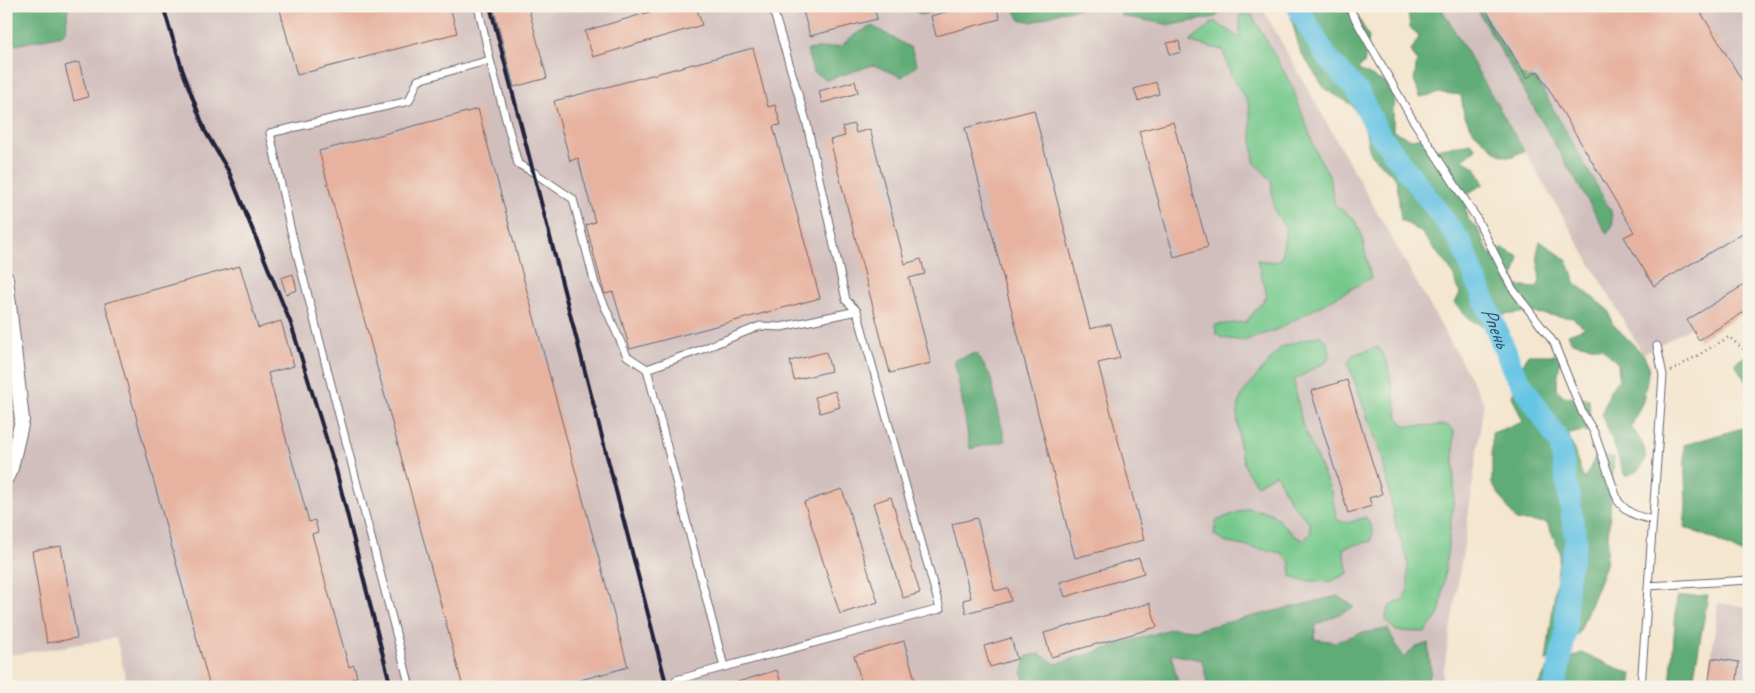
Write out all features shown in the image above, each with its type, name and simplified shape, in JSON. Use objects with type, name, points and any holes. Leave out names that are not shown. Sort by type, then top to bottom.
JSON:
[{"type":"street","points":[[6,278],[22,420],[11,468],[6,478]]},
{"type":"lane","points":[[478,6],[490,60],[518,164],[573,199],[595,284],[626,356],[647,369],[724,667]]},
{"type":"lane","points":[[678,687],[676,680],[940,609],[857,311],[846,300],[807,124],[772,6]]},
{"type":"lane","points":[[1348,6],[1411,116],[1476,217],[1512,288],[1554,343],[1582,412],[1594,432],[1618,501],[1632,515],[1653,520]]},
{"type":"lane","points":[[410,687],[290,227],[270,133],[409,101],[418,80],[490,60]]},
{"type":"lane","points":[[647,369],[760,326],[780,328],[857,311]]},
{"type":"lane","points":[[1641,687],[1663,376],[1657,346]]},
{"type":"lane","points":[[1648,586],[1749,580]]},
{"type":"path","points":[[1663,376],[1729,337],[1749,354]]},
{"type":"shaded area","points":[[6,6],[1261,6],[1484,402],[1466,533],[1441,687],[128,687],[116,638],[6,656]]},
{"type":"shaded area","points":[[1440,6],[1749,6],[1749,309],[1699,340],[1691,327],[1643,354]]},
{"type":"shaded area","points":[[1718,603],[1749,607],[1749,687],[1708,687]]},
{"type":"green space","points":[[9,6],[68,6],[66,31],[62,35],[16,45],[6,22]]},
{"type":"green space","points":[[910,6],[952,6],[920,15]]},
{"type":"green space","points":[[1013,6],[1092,6],[1060,12],[1033,22],[1019,19]]},
{"type":"green space","points":[[1123,6],[1223,6],[1216,17],[1171,25],[1121,16]]},
{"type":"green space","points":[[1288,6],[1354,6],[1355,12],[1369,37],[1364,64],[1357,69],[1394,87],[1393,131],[1411,139],[1427,136],[1435,149],[1471,143],[1476,149],[1462,160],[1475,167],[1484,184],[1470,192],[1466,200],[1466,211],[1467,218],[1478,229],[1490,255],[1496,249],[1504,249],[1519,257],[1514,277],[1517,286],[1536,288],[1540,282],[1537,254],[1540,241],[1567,260],[1576,284],[1608,310],[1612,323],[1643,354],[1649,366],[1647,380],[1643,401],[1631,427],[1641,442],[1645,454],[1643,465],[1637,471],[1626,476],[1624,474],[1602,413],[1611,389],[1619,379],[1618,364],[1602,348],[1571,342],[1568,334],[1585,328],[1573,318],[1527,312],[1504,315],[1485,326],[1476,323],[1464,314],[1455,303],[1460,293],[1452,272],[1421,232],[1401,220],[1396,178],[1370,154],[1364,123],[1351,104],[1325,89],[1300,51]]},
{"type":"green space","points":[[1407,6],[1440,6],[1524,151],[1510,157],[1499,154],[1474,132],[1464,115],[1461,95],[1441,93],[1420,97],[1414,80],[1417,61],[1411,51],[1419,37],[1410,27]]},
{"type":"green space","points":[[1479,7],[1521,75],[1537,80],[1611,211],[1613,225],[1607,234],[1479,13]]},
{"type":"green space","points":[[1240,14],[1252,15],[1292,86],[1317,154],[1329,175],[1335,205],[1354,219],[1361,233],[1371,278],[1278,329],[1244,341],[1222,338],[1216,334],[1215,325],[1246,322],[1267,296],[1257,260],[1276,262],[1282,258],[1286,228],[1274,210],[1271,180],[1254,162],[1249,104],[1231,76],[1223,50],[1190,42],[1214,21],[1240,38]]},
{"type":"green space","points":[[872,26],[911,48],[917,65],[902,77],[873,65],[827,80],[813,72],[807,50],[841,46],[854,35]]},
{"type":"green space","points":[[1320,335],[1328,343],[1330,355],[1325,363],[1294,380],[1302,424],[1331,492],[1337,520],[1348,523],[1366,517],[1373,531],[1371,541],[1343,548],[1348,573],[1330,582],[1299,580],[1291,576],[1290,563],[1282,553],[1228,543],[1214,535],[1216,521],[1248,508],[1271,513],[1296,537],[1304,540],[1311,532],[1309,522],[1291,503],[1276,474],[1257,485],[1246,470],[1239,445],[1237,412],[1242,394],[1281,347]]},
{"type":"green space","points":[[1378,347],[1387,361],[1398,417],[1405,426],[1447,425],[1454,430],[1454,496],[1441,605],[1438,616],[1425,632],[1396,631],[1385,619],[1390,606],[1403,600],[1408,589],[1408,561],[1396,527],[1382,456],[1348,364],[1352,355]]},
{"type":"green space","points":[[976,353],[990,375],[1005,441],[970,449],[954,360]]},
{"type":"green space","points":[[1749,353],[1749,388],[1735,363]]},
{"type":"green space","points":[[1527,355],[1561,355],[1556,389],[1564,396],[1589,399],[1590,431],[1568,433],[1584,480],[1597,454],[1614,457],[1606,565],[1579,633],[1546,662],[1560,552],[1547,523],[1516,520],[1492,484],[1492,433],[1523,422],[1512,396]]},
{"type":"green space","points":[[1749,426],[1749,557],[1718,541],[1684,527],[1686,506],[1684,445]]},
{"type":"green space","points":[[1708,595],[1692,687],[1670,687],[1677,597]]},
{"type":"green space","points":[[1338,596],[1354,607],[1316,625],[1314,639],[1335,642],[1361,633],[1388,629],[1403,658],[1414,648],[1428,643],[1431,672],[1424,687],[1208,687],[1202,660],[1171,654],[1179,687],[1155,687],[1152,680],[1141,687],[1026,687],[1022,673],[1027,656],[1040,654],[1056,664],[1173,628],[1195,630]]},
{"type":"green space","points":[[1581,653],[1632,674],[1630,687],[1537,687],[1547,669]]},
{"type":"building","points":[[279,6],[450,6],[457,33],[297,75]]},
{"type":"building","points":[[493,6],[528,6],[547,78],[514,87]]},
{"type":"building","points":[[670,6],[696,6],[702,25],[593,57],[585,31]]},
{"type":"building","points":[[822,6],[874,6],[877,19],[810,36],[803,11]]},
{"type":"building","points":[[967,6],[996,6],[1000,19],[936,36],[931,16]]},
{"type":"building","points":[[1484,6],[1697,6],[1749,92],[1749,229],[1654,286],[1624,237],[1634,232],[1538,71],[1527,78]]},
{"type":"building","points":[[1179,41],[1181,52],[1170,55],[1167,43]]},
{"type":"building","points":[[753,48],[768,107],[775,105],[781,125],[773,126],[820,298],[630,349],[613,292],[605,294],[603,289],[586,225],[595,222],[578,158],[570,161],[554,101]]},
{"type":"building","points":[[79,62],[88,97],[74,101],[65,66]]},
{"type":"building","points":[[855,81],[858,93],[822,103],[819,91]]},
{"type":"building","points":[[1156,82],[1159,94],[1138,101],[1134,89]]},
{"type":"building","points":[[478,109],[628,667],[555,687],[463,687],[319,151]]},
{"type":"building","points":[[1034,110],[1090,329],[1111,324],[1120,358],[1098,363],[1144,540],[1075,558],[965,128]]},
{"type":"building","points":[[1173,122],[1208,247],[1174,257],[1139,131]]},
{"type":"building","points":[[854,124],[856,133],[870,129],[905,264],[921,259],[925,274],[909,278],[931,363],[890,373],[830,140],[845,136],[842,127]]},
{"type":"building","points":[[240,266],[258,328],[281,321],[294,366],[268,373],[309,522],[315,520],[318,532],[312,534],[349,667],[354,665],[357,677],[352,678],[354,687],[210,687],[105,303]]},
{"type":"building","points":[[293,274],[297,290],[286,294],[281,278]]},
{"type":"building","points":[[1749,282],[1749,309],[1699,340],[1687,320]]},
{"type":"building","points":[[826,352],[831,371],[794,380],[790,361]]},
{"type":"building","points":[[1347,380],[1382,494],[1369,498],[1372,506],[1348,513],[1311,391]]},
{"type":"building","points":[[835,391],[840,407],[820,413],[815,397]]},
{"type":"building","points":[[842,489],[878,602],[840,614],[804,502]]},
{"type":"building","points":[[891,497],[920,593],[903,598],[873,503]]},
{"type":"building","points":[[977,518],[995,591],[1008,588],[1011,601],[966,613],[963,600],[971,598],[952,524]]},
{"type":"building","points":[[61,546],[77,638],[47,643],[32,551]]},
{"type":"building","points":[[1139,558],[1144,573],[1065,597],[1060,582]]},
{"type":"building","points":[[1150,603],[1157,627],[1051,657],[1044,633]]},
{"type":"building","points":[[1011,638],[1017,659],[990,667],[984,646]]},
{"type":"building","points":[[904,641],[917,687],[863,687],[854,656]]},
{"type":"building","points":[[1712,658],[1739,662],[1736,687],[1708,687]]},
{"type":"building","points":[[777,670],[782,687],[731,687],[731,684]]},
{"type":"waterway","name":"Рпень","points":[[1297,6],[1325,55],[1359,93],[1378,132],[1460,241],[1514,372],[1560,443],[1576,540],[1567,579],[1566,631],[1555,687]]},
{"type":"railway","points":[[163,6],[182,69],[205,131],[229,172],[291,324],[336,470],[391,687]]},
{"type":"railway","points":[[490,6],[667,687]]}]
